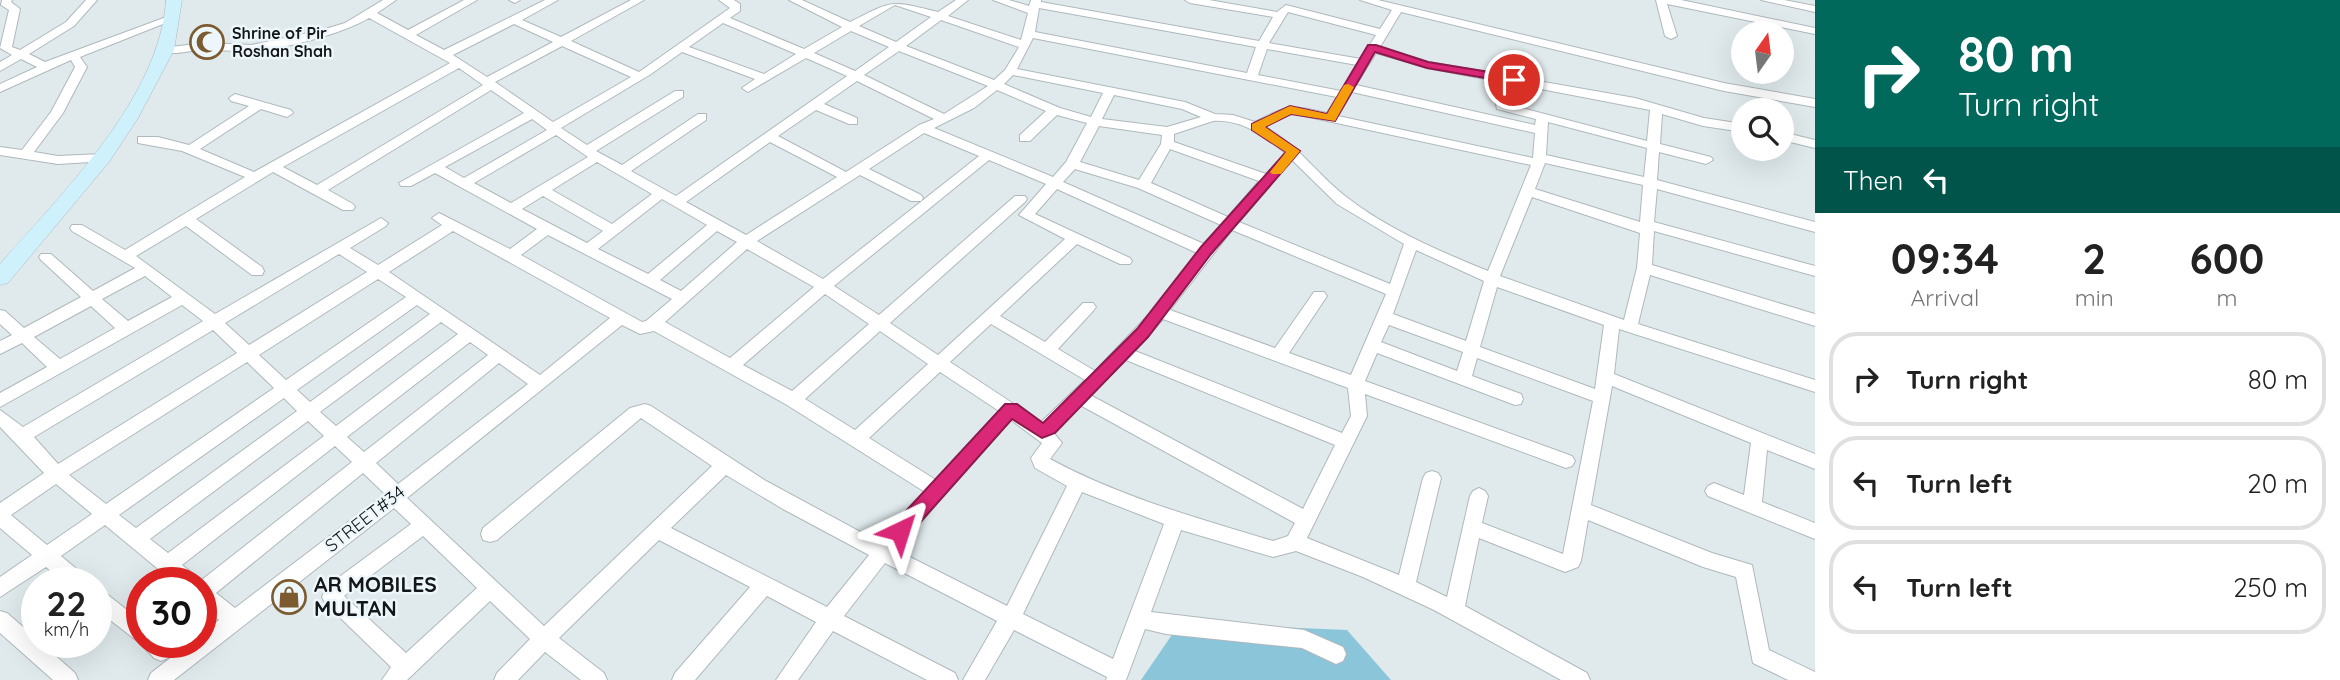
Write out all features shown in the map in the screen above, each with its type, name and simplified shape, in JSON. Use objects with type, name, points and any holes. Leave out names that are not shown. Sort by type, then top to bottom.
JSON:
[{"type":"main road","points":[[0,278],[102,158],[150,83],[166,50],[173,9]]},
{"type":"street","points":[[7,0],[5,3],[15,9],[5,29],[6,48],[48,66]]},
{"type":"street","points":[[0,67],[70,24],[92,0]]},
{"type":"street","points":[[166,50],[204,46],[252,48],[340,30],[391,0]]},
{"type":"street","points":[[407,35],[472,0]]},
{"type":"street","points":[[444,55],[552,0]]},
{"type":"street","points":[[463,184],[639,76],[723,19],[737,6],[724,0]]},
{"type":"street","points":[[793,0],[847,27],[997,86],[1053,112],[1168,137],[1269,180]]},
{"type":"street","points":[[811,9],[824,0]]},
{"type":"street","points":[[748,88],[895,0],[941,17],[1027,40],[1543,124],[1654,146],[1706,160]]},
{"type":"street","points":[[677,202],[963,0]]},
{"type":"street","points":[[998,0],[1263,43],[1363,63]]},
{"type":"street","points":[[1190,0],[1286,8],[1381,33]]},
{"type":"street","points":[[1365,0],[1398,9],[1413,6],[1724,88],[1815,103]]},
{"type":"street","points":[[1671,36],[1663,0],[1815,31]]},
{"type":"street","points":[[1727,0],[1730,13]]},
{"type":"street","points":[[1766,0],[1815,9]]},
{"type":"street","points":[[317,191],[489,83],[633,1]]},
{"type":"street","points":[[60,567],[0,515],[56,474],[376,274],[446,222],[511,255],[640,328],[654,324],[747,241],[923,128],[944,119],[997,86],[1012,71],[1027,40],[1034,5]]},
{"type":"street","points":[[1251,77],[1263,43],[1286,8]]},
{"type":"street","points":[[0,88],[74,57],[173,9]]},
{"type":"street","points":[[1330,118],[1398,9]]},
{"type":"street","points":[[370,14],[459,63],[622,172],[824,286],[1011,409],[1053,443],[1040,458],[1041,463],[1078,482],[1175,520],[1273,549],[1283,548],[1295,541],[1359,416],[1356,382],[1395,292],[1412,242]]},
{"type":"street","points":[[723,19],[857,76],[944,119]]},
{"type":"street","points":[[514,20],[639,76]]},
{"type":"street","points":[[681,48],[765,78]]},
{"type":"street","points":[[1372,48],[1427,65],[1554,86],[1656,108],[1703,122],[1731,126]]},
{"type":"street","points":[[24,156],[65,98],[81,65],[74,57]]},
{"type":"street","points":[[126,256],[255,177],[459,63]]},
{"type":"street","points":[[1012,71],[1185,106],[1210,116],[1245,122],[1293,151],[1342,201],[1412,242],[1492,279],[1630,327],[1815,386]]},
{"type":"street","points":[[1497,78],[1501,106],[1543,124]]},
{"type":"street","points":[[1111,90],[1072,164],[1057,184],[1026,215],[1125,261]]},
{"type":"street","points":[[512,209],[679,94]]},
{"type":"street","points":[[234,98],[287,113]]},
{"type":"street","points":[[816,104],[852,121]]},
{"type":"street","points":[[190,150],[259,105]]},
{"type":"street","points":[[1630,327],[1644,268],[1656,108]]},
{"type":"street","points":[[1256,127],[1290,110],[1651,183],[1815,227]]},
{"type":"street","points":[[1025,138],[1053,112]]},
{"type":"street","points":[[406,183],[532,114]]},
{"type":"street","points":[[1143,185],[1168,137],[1210,116]]},
{"type":"street","points":[[622,172],[702,117]]},
{"type":"street","points":[[1463,379],[1492,279],[1539,160],[1543,124]]},
{"type":"street","points":[[923,128],[1206,251]]},
{"type":"street","points":[[770,137],[846,177]]},
{"type":"street","points":[[1794,139],[1815,144]]},
{"type":"street","points":[[143,140],[164,142],[190,150],[255,177]]},
{"type":"street","points":[[1042,432],[1124,353],[1160,312],[1206,251],[1293,151]]},
{"type":"street","points":[[0,152],[58,160],[102,158]]},
{"type":"street","points":[[732,365],[824,286],[988,155]]},
{"type":"street","points":[[1072,164],[1143,185],[1325,265],[1395,292]]},
{"type":"street","points":[[273,167],[348,207]]},
{"type":"street","points":[[435,167],[547,229],[684,299]]},
{"type":"street","points":[[859,169],[916,198]]},
{"type":"street","points":[[542,190],[613,231]]},
{"type":"street","points":[[1529,191],[1646,227],[1815,271]]},
{"type":"street","points":[[588,250],[662,193]]},
{"type":"street","points":[[793,400],[1020,199]]},
{"type":"street","points":[[186,219],[257,271]]},
{"type":"street","points":[[22,436],[380,223]]},
{"type":"street","points":[[649,282],[718,225]]},
{"type":"street","points":[[77,228],[146,269],[214,322],[309,410],[424,525],[544,639],[597,680]]},
{"type":"street","points":[[511,255],[547,229]]},
{"type":"street","points":[[857,439],[1074,239]]},
{"type":"street","points":[[340,248],[540,384]]},
{"type":"street","points":[[46,257],[126,329]]},
{"type":"street","points":[[1644,268],[1815,320]]},
{"type":"street","points":[[0,348],[146,269]]},
{"type":"street","points":[[1279,355],[1319,296]]},
{"type":"street","points":[[0,401],[183,297]]},
{"type":"street","points":[[0,587],[417,298]]},
{"type":"street","points":[[1046,350],[1088,307]]},
{"type":"street","points":[[1160,312],[1566,461]]},
{"type":"street","points":[[135,539],[440,314]]},
{"type":"street","points":[[0,315],[59,368]]},
{"type":"street","points":[[989,316],[1098,380]]},
{"type":"street","points":[[1384,317],[1602,398]]},
{"type":"street","name":"STREET#34","points":[[158,680],[540,384],[620,318]]},
{"type":"street","points":[[1472,527],[1569,564],[1606,377],[1612,321]]},
{"type":"street","points":[[654,324],[793,400],[936,489]]},
{"type":"street","points":[[167,564],[468,335]]},
{"type":"street","points":[[1372,345],[1515,399]]},
{"type":"street","points":[[1124,353],[1345,442]]},
{"type":"street","points":[[217,579],[362,461],[499,355]]},
{"type":"street","points":[[1606,377],[1815,462]]},
{"type":"street","points":[[1079,397],[1305,519]]},
{"type":"street","points":[[786,680],[828,620],[882,552],[936,489],[1011,409]]},
{"type":"street","points":[[490,534],[640,411],[645,411],[723,466],[817,521],[1011,617],[1118,677],[1137,618],[1175,520]]},
{"type":"street","points":[[0,417],[22,436],[56,474],[171,567]]},
{"type":"street","points":[[1752,506],[1760,438]]},
{"type":"street","points":[[504,680],[723,466]]},
{"type":"street","points":[[1406,585],[1433,478]]},
{"type":"street","points":[[973,680],[1011,617],[1078,482]]},
{"type":"street","points":[[1714,491],[1815,531]]},
{"type":"street","points":[[1454,609],[1479,496]]},
{"type":"street","points":[[1580,509],[1710,561],[1745,571],[1760,656],[1810,680]]},
{"type":"street","points":[[424,525],[334,592],[332,597],[399,673],[490,588]]},
{"type":"street","points":[[658,530],[947,680]]},
{"type":"street","points":[[1295,541],[1406,585],[1501,633],[1580,680]]},
{"type":"street","points":[[682,680],[764,585]]},
{"type":"street","points":[[217,606],[235,621]]},
{"type":"street","points":[[112,610],[126,622]]},
{"type":"street","points":[[1137,618],[1166,625],[1304,639],[1336,654]]},
{"type":"street","points":[[0,620],[68,680]]},
{"type":"shaded area","points":[[1180,623],[1347,630],[1391,680],[1141,680]]},
{"type":"slow traffic","points":[[1276,172],[1293,151],[1256,127],[1290,110],[1330,118],[1348,87]]},
{"type":"place","name":"Shrine of Pir Roshan Shah","points":[[207,42]]},
{"type":"place","name":"AR MOBILES MULTAN","points":[[289,597]]},
{"type":"route","points":[[900,531],[1011,409],[1042,432],[1049,428],[1142,333],[1206,251],[1293,151],[1256,127],[1290,110],[1330,118],[1372,48],[1427,65],[1514,80]]}]
